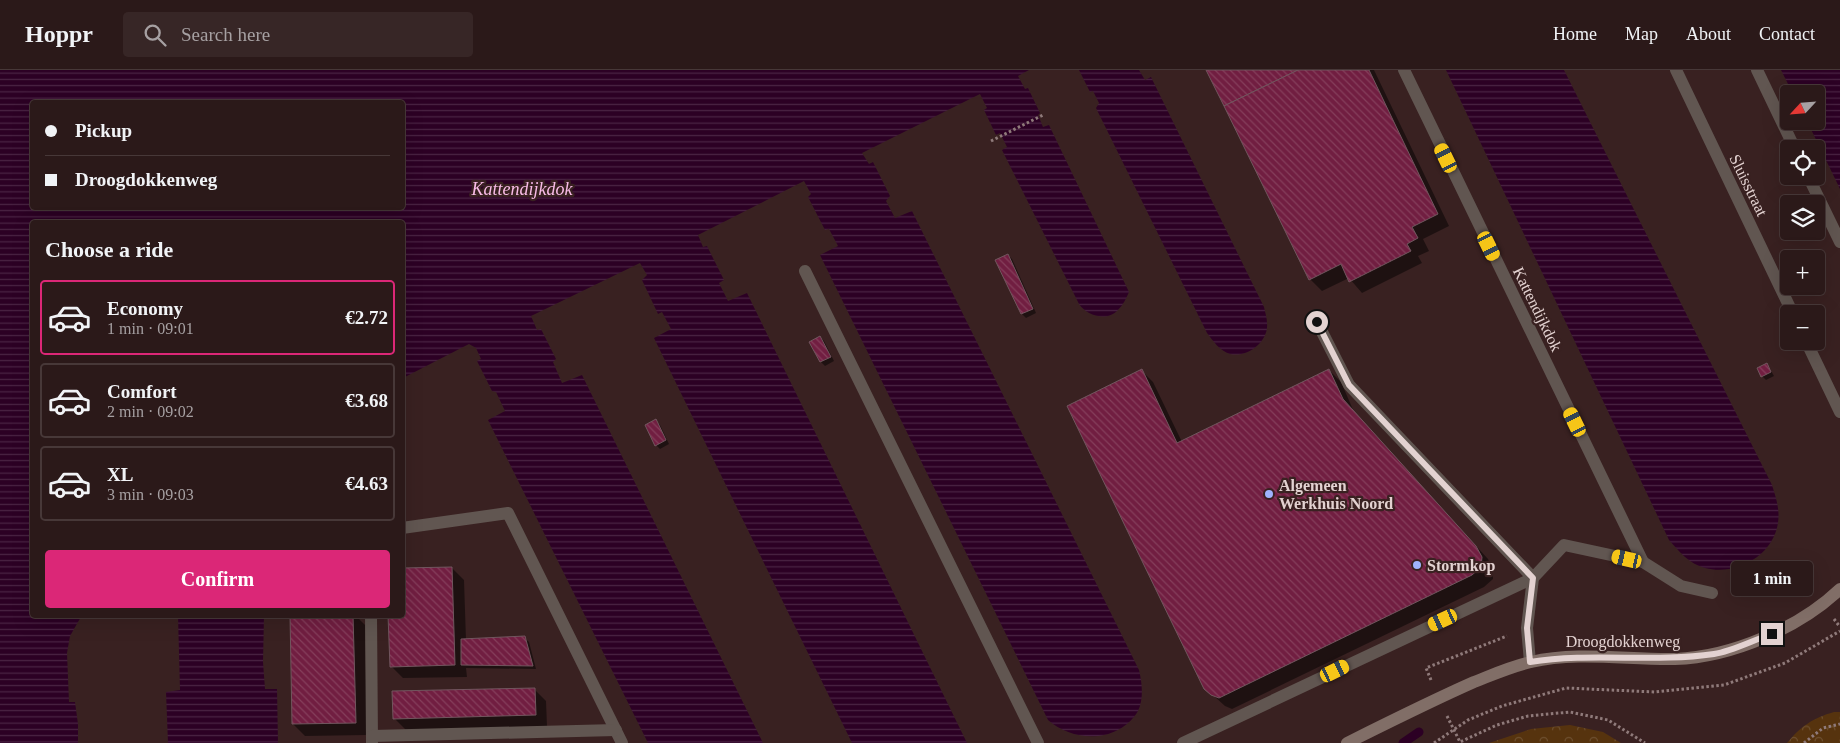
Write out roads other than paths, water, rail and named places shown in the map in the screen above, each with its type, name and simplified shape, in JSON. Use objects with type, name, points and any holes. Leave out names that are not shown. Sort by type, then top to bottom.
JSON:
[{"type":"street","name":"Droogdokkenweg","points":[[1347,743],[1439,697],[1491,675],[1530,662],[1559,657],[1676,659],[1717,654],[1772,634],[1798,621],[1823,605],[1840,589]]},
{"type":"lane","name":"Kattendijkdok","points":[[1404,70],[1643,562]]},
{"type":"lane","name":"Sluisstraat","points":[[1676,70],[1789,305]]},
{"type":"lane","points":[[1757,70],[1791,140]]},
{"type":"lane","points":[[1812,185],[1840,242]]},
{"type":"lane","points":[[805,271],[1038,743]]},
{"type":"lane","points":[[1317,322],[1349,385],[1533,578]]},
{"type":"lane","points":[[1810,350],[1840,412]]},
{"type":"lane","points":[[405,528],[508,513],[622,743]]},
{"type":"lane","points":[[1183,743],[1533,578],[1564,545],[1643,562],[1681,586],[1712,593]]},
{"type":"lane","points":[[1530,662],[1527,628],[1533,578]]},
{"type":"lane","points":[[371,618],[372,740],[616,730]]},
{"type":"water","points":[[0,70],[1029,70],[1018,76],[1025,89],[1028,88],[1040,113],[1038,115],[1043,127],[1049,125],[1129,292],[1121,306],[1113,314],[1103,317],[1097,316],[1087,312],[1079,304],[1002,150],[1007,147],[1000,133],[996,135],[984,110],[987,108],[980,94],[862,153],[869,164],[873,162],[890,196],[886,201],[895,218],[912,211],[1139,670],[1142,690],[1141,701],[1138,711],[1130,722],[1108,734],[1083,736],[1059,728],[1048,720],[820,255],[838,246],[829,229],[825,230],[808,197],[811,194],[804,181],[698,235],[703,247],[707,246],[724,280],[719,283],[728,301],[747,293],[967,743],[852,743],[654,338],[671,329],[662,312],[658,314],[642,280],[647,275],[640,263],[531,316],[537,330],[541,329],[556,359],[553,362],[562,383],[582,375],[763,743],[648,743],[488,420],[505,411],[496,392],[492,391],[477,361],[481,359],[476,348],[469,344],[405,377],[405,220],[30,220],[30,618],[80,618],[70,636],[67,653],[69,702],[75,702],[78,743],[0,743]]},
{"type":"water","points":[[1079,70],[1139,70],[1145,80],[1151,77],[1264,307],[1267,330],[1261,342],[1250,351],[1237,355],[1226,353],[1207,333],[1096,108],[1099,103],[1093,91],[1090,92]]},
{"type":"water","points":[[1446,70],[1564,70],[1772,485],[1778,508],[1778,523],[1775,535],[1761,554],[1751,561],[1729,569],[1705,568],[1689,560],[1669,540]]},
{"type":"water","points":[[1781,70],[1840,70],[1840,189],[1825,158],[1825,140],[1816,140],[1811,130],[1825,130],[1825,85],[1788,85]]},
{"type":"water","points":[[178,618],[264,618],[263,662],[265,689],[277,689],[278,743],[168,743],[166,692],[180,690]]},
{"type":"waterway","points":[[1403,743],[1419,732]]},
{"type":"place","name":"Algemeen Werkhuis Noord","points":[[1269,494]]},
{"type":"place","name":"Stormkop","points":[[1417,565]]}]
